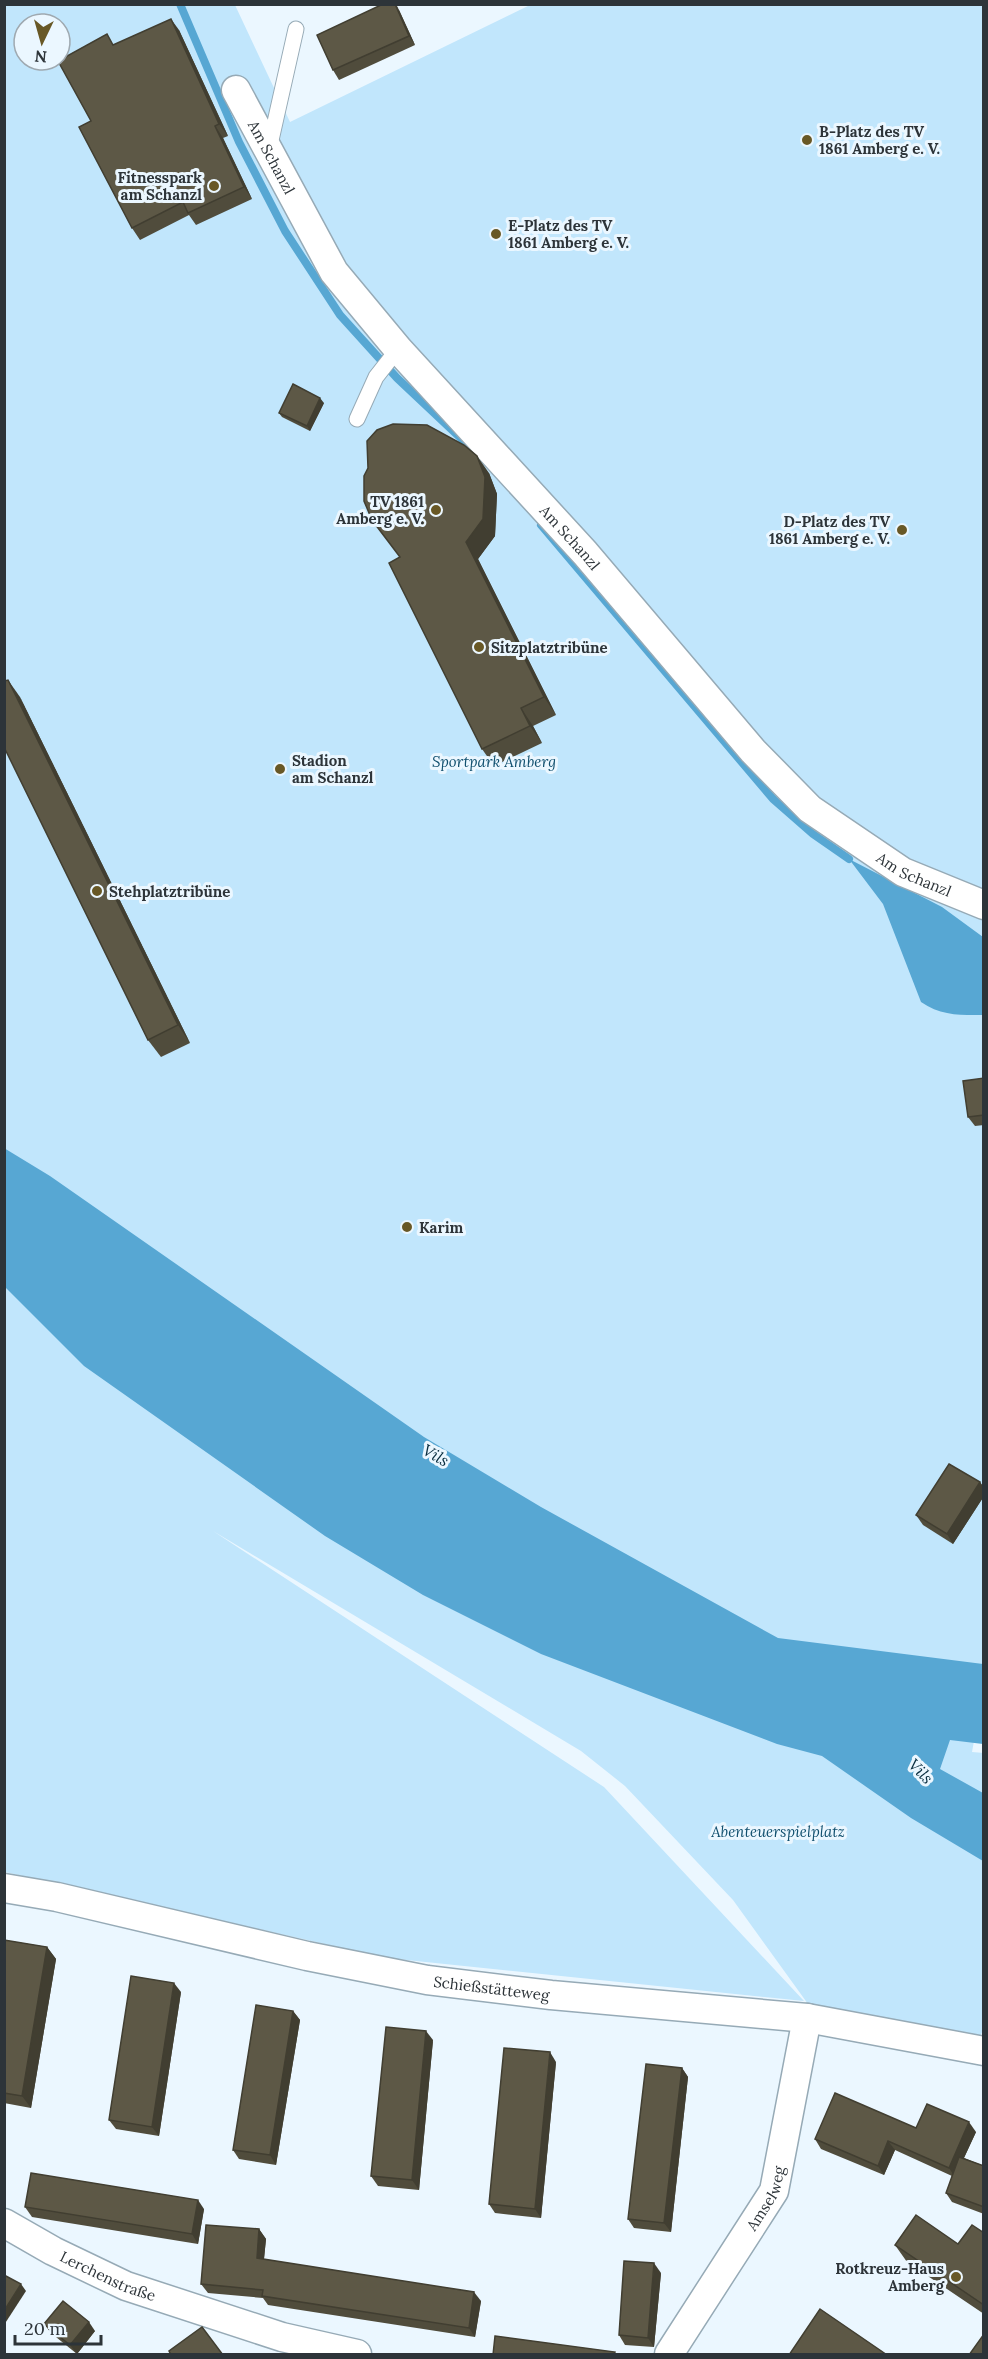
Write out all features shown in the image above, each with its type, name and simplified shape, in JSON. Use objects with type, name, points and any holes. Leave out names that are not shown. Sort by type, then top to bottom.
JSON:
[{"type":"street","name":"Am Schanzl","points":[[236,90],[334,272],[398,350],[585,554],[753,751],[810,809],[903,872],[984,905]]},
{"type":"street","name":"Schießstätteweg","points":[[4,1888],[67,1900],[307,1956],[427,1980],[550,1995],[807,2018],[984,2051]]},
{"type":"street","name":"Amselweg","points":[[669,2355],[774,2191],[807,2018]]},
{"type":"street","name":"Lerchenstraße","points":[[4,2223],[53,2251],[126,2286],[323,2351],[357,2355]]},
{"type":"lane","points":[[268,153],[296,29]]},
{"type":"lane","points":[[357,419],[376,377],[398,350]]},
{"type":"green space","name":"Sportpark Amberg","points":[[4,5],[235,5],[290,122],[530,5],[983,5],[984,1686],[972,1752],[984,1753],[984,2029],[977,2041],[808,2004],[733,1900],[625,1786],[581,1751],[213,1531],[604,1787],[804,2001],[387,1958],[5,1872]]},
{"type":"water","points":[[849,859],[942,907],[983,937],[983,1015],[943,1012],[921,1002],[883,904]]},
{"type":"water","name":"Vils","points":[[4,1148],[50,1176],[424,1437],[541,1507],[778,1638],[983,1664],[983,1744],[950,1740],[940,1769],[983,1793],[983,1861],[911,1818],[822,1756],[777,1744],[541,1654],[423,1595],[325,1536],[84,1366],[5,1287]]},
{"type":"building","points":[[383,4],[395,4],[409,36],[333,70],[317,35]]},
{"type":"building","points":[[171,19],[219,124],[215,126],[244,187],[188,213],[183,202],[132,228],[79,127],[91,121],[64,72],[72,72],[72,53],[107,34],[113,45]]},
{"type":"building","points":[[293,384],[320,398],[307,426],[279,413]]},
{"type":"building","points":[[393,424],[427,425],[464,445],[477,456],[485,477],[483,519],[466,542],[544,697],[521,708],[530,726],[482,749],[389,563],[400,557],[372,520],[364,501],[364,476],[368,468],[367,441],[377,430]]},
{"type":"building","name":"Stehplatztribüne","points":[[8,680],[178,1025],[148,1040],[4,747],[4,681]]},
{"type":"building","points":[[984,1078],[984,1115],[968,1117],[963,1081]]},
{"type":"building","points":[[949,1464],[980,1482],[947,1534],[916,1515]]},
{"type":"building","points":[[4,1940],[47,1947],[22,2096],[4,2093]]},
{"type":"building","points":[[131,1976],[174,1983],[152,2127],[109,2120]]},
{"type":"building","points":[[256,2005],[293,2011],[270,2155],[233,2150]]},
{"type":"building","points":[[386,2027],[426,2031],[412,2180],[371,2176]]},
{"type":"building","points":[[504,2048],[550,2052],[535,2209],[489,2204]]},
{"type":"building","points":[[646,2064],[682,2068],[664,2223],[628,2219]]},
{"type":"building","points":[[835,2093],[916,2128],[927,2104],[969,2122],[949,2168],[888,2141],[878,2166],[815,2139]]},
{"type":"building","points":[[959,2157],[984,2166],[984,2207],[946,2193]]},
{"type":"building","points":[[31,2173],[198,2200],[192,2234],[25,2207]]},
{"type":"building","points":[[916,2215],[958,2244],[972,2225],[984,2233],[984,2305],[895,2245]]},
{"type":"building","points":[[206,2225],[259,2229],[257,2258],[474,2292],[469,2328],[262,2296],[263,2290],[201,2284]]},
{"type":"building","points":[[624,2261],[654,2263],[648,2338],[619,2335]]},
{"type":"building","points":[[4,2275],[21,2284],[4,2311]]},
{"type":"building","points":[[63,2301],[89,2322],[70,2345],[44,2324]]},
{"type":"building","points":[[820,2309],[887,2355],[789,2355]]},
{"type":"building","points":[[202,2327],[223,2355],[171,2355],[169,2351]]},
{"type":"building","points":[[984,2334],[984,2355],[969,2355]]},
{"type":"building","points":[[495,2336],[615,2352],[614,2355],[493,2355]]},
{"type":"waterway","points":[[180,4],[239,142],[285,231],[340,315],[397,378],[466,443]]},
{"type":"waterway","points":[[541,525],[773,799],[813,834],[849,859]]},
{"type":"place","name":"B-Platz des TV 1861 Amberg e. V.","points":[[807,140]]},
{"type":"place","name":"Fitnesspark am Schanzl","points":[[214,186]]},
{"type":"place","name":"E-Platz des TV 1861 Amberg e. V.","points":[[496,234]]},
{"type":"place","name":"TV 1861 Amberg e. V.","points":[[436,510]]},
{"type":"place","name":"D-Platz des TV 1861 Amberg e. V.","points":[[902,530]]},
{"type":"place","name":"Sitzplatztribüne","points":[[479,647]]},
{"type":"place","name":"Stadion am Schanzl","points":[[280,769]]},
{"type":"place","name":"Stehplatztribüne","points":[[97,891]]},
{"type":"place","name":"Karim","points":[[407,1227]]},
{"type":"place","name":"Rotkreuz-Haus Amberg","points":[[956,2277]]},
{"type":"park label","name":"Abenteuerspielplatz","points":[[778,1831]]}]
